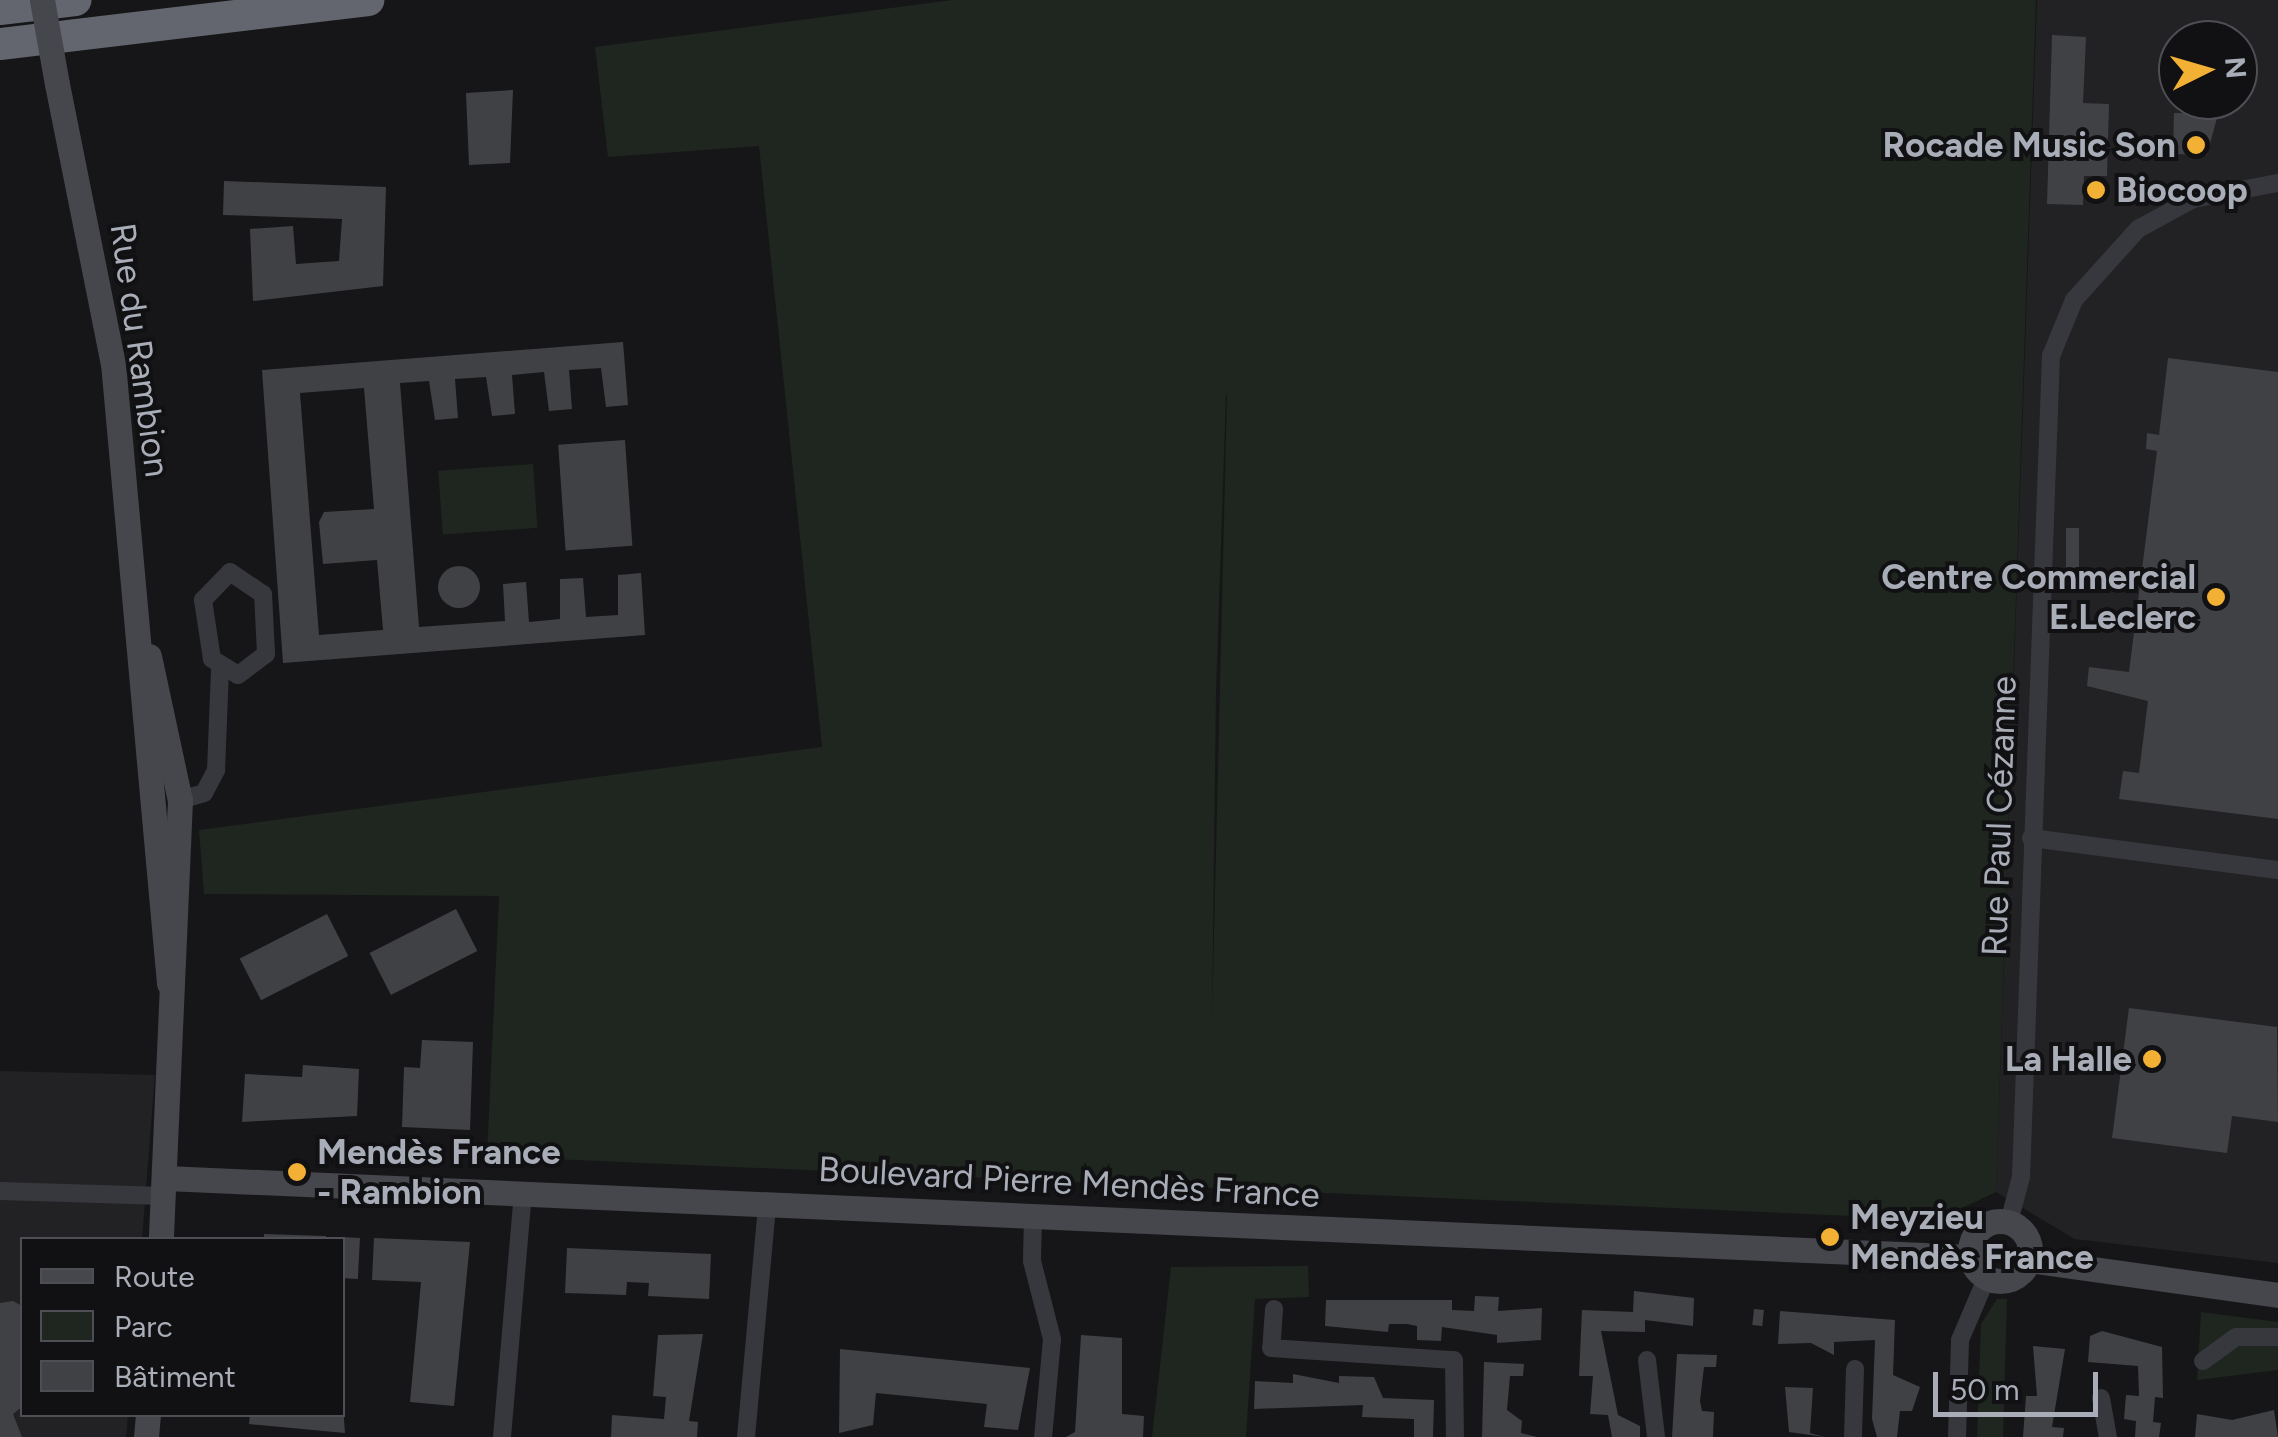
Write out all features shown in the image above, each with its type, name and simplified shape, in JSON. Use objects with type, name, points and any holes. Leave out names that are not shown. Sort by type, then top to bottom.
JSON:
[{"type":"highway","points":[[0,9],[75,0]]},
{"type":"highway","points":[[0,44],[368,0]]},
{"type":"street","name":"Rue du Rambion","points":[[42,0],[113,363],[141,628],[169,982]]},
{"type":"street","name":"Rue Paul Cézanne","points":[[2009,1222],[2021,1177],[2051,356],[2074,300],[2138,229],[2193,199],[2278,182]]},
{"type":"street","points":[[180,800],[204,792],[216,770],[220,669],[208,650],[204,594],[218,576],[244,573],[263,594],[266,654],[250,672],[220,669]]},
{"type":"street","name":"Rue du Rambion","points":[[141,628],[169,715],[180,800],[169,982],[161,1237]]},
{"type":"street","points":[[2031,838],[2278,870]]},
{"type":"street","points":[[0,1192],[165,1187]]},
{"type":"street","name":"Boulevard Pierre Mendès France","points":[[165,1187],[523,1194],[1970,1257]]},
{"type":"street","points":[[502,1437],[523,1194]]},
{"type":"street","points":[[746,1437],[767,1204]]},
{"type":"street","points":[[1033,1216],[1032,1260],[1052,1338],[1044,1437]]},
{"type":"street","points":[[2009,1222],[2028,1242],[2029,1260],[2006,1281],[1986,1279],[1970,1257],[1979,1228],[2009,1222]]},
{"type":"street","points":[[2029,1260],[2278,1295]]},
{"type":"street","points":[[1957,1437],[1960,1340],[1986,1279]]},
{"type":"street","points":[[1274,1308],[1271,1348],[1454,1360],[1455,1437]]},
{"type":"street","points":[[2203,1361],[2236,1337],[2278,1337]]},
{"type":"street","points":[[1648,1360],[1656,1437]]},
{"type":"street","points":[[1853,1437],[1855,1369]]},
{"type":"street","points":[[2101,1398],[2108,1437]]},
{"type":"shaded area","points":[[2037,0],[2278,0],[2278,1263],[2075,1239],[1996,1192]]},
{"type":"shaded area","points":[[0,1071],[155,1075],[142,1237],[20,1237],[20,1417],[128,1417],[126,1437],[0,1437]]},
{"type":"green space","points":[[952,0],[2036,0],[1996,1192],[1945,1216],[1898,1218],[487,1156],[499,896],[204,894],[199,830],[822,747],[759,146],[608,157],[595,47]],"holes":[[[1227,395],[1212,1018],[1216,693]]]},
{"type":"green space","points":[[533,464],[537,528],[443,534],[438,471]]},
{"type":"green space","points":[[1308,1266],[1309,1297],[1255,1299],[1246,1437],[1152,1437],[1171,1267]]},
{"type":"green space","points":[[1997,1299],[2007,1299],[2003,1437],[1977,1437],[1981,1324]]},
{"type":"green space","points":[[2201,1312],[2278,1322],[2278,1370],[2197,1380]]},
{"type":"building","points":[[2052,35],[2086,37],[2083,103],[2109,104],[2107,176],[2084,176],[2083,205],[2047,204]]},
{"type":"building","points":[[513,90],[510,163],[469,165],[466,93]]},
{"type":"building","points":[[2174,120],[2216,120],[2207,155],[2173,154]]},
{"type":"building","points":[[224,181],[386,187],[383,286],[253,301],[250,229],[293,226],[296,264],[339,261],[342,219],[223,215]]},
{"type":"building","points":[[623,342],[628,405],[606,407],[601,368],[569,370],[572,409],[549,411],[544,372],[512,375],[515,414],[492,416],[486,377],[455,379],[458,418],[435,420],[429,381],[400,383],[419,627],[505,621],[503,584],[526,582],[529,622],[560,619],[560,579],[583,578],[586,617],[618,615],[618,575],[641,573],[645,635],[283,663],[262,370]],"holes":[[[364,388],[374,509],[324,512],[319,522],[323,564],[377,560],[383,630],[319,635],[300,393]]]},
{"type":"building","name":"Centre Commercial E.Leclerc","points":[[2168,358],[2278,372],[2278,819],[2119,799],[2123,771],[2139,773],[2148,701],[2087,686],[2089,667],[2129,672],[2157,451],[2146,449],[2147,433],[2159,435]]},
{"type":"building","points":[[625,440],[632,546],[566,550],[558,445]]},
{"type":"building","points":[[2066,528],[2079,528],[2079,568],[2066,568]]},
{"type":"building","points":[[459,566],[474,572],[480,587],[474,602],[459,608],[444,602],[438,587],[444,572]]},
{"type":"building","points":[[456,909],[477,951],[391,995],[370,953]]},
{"type":"building","points":[[327,914],[348,956],[261,1000],[240,958]]},
{"type":"building","points":[[2129,1008],[2277,1027],[2278,1122],[2232,1116],[2227,1153],[2112,1138]]},
{"type":"building","points":[[422,1040],[473,1042],[470,1130],[402,1127],[404,1067],[420,1068]]},
{"type":"building","points":[[303,1065],[359,1069],[357,1116],[242,1122],[245,1074],[302,1077]]},
{"type":"building","points":[[264,1234],[326,1236],[326,1237]]},
{"type":"building","points":[[345,1237],[360,1238],[358,1279],[345,1278]]},
{"type":"building","points":[[374,1238],[470,1242],[454,1406],[410,1402],[421,1282],[372,1280]]},
{"type":"building","points":[[567,1248],[711,1254],[709,1299],[648,1296],[649,1283],[627,1282],[626,1295],[565,1293]]},
{"type":"building","points":[[1634,1291],[1694,1298],[1693,1326],[1645,1320],[1645,1332],[1601,1331],[1618,1415],[1640,1426],[1640,1437],[1612,1437],[1608,1415],[1590,1414],[1593,1376],[1579,1376],[1582,1310],[1633,1312]]},
{"type":"building","points":[[1475,1296],[1499,1297],[1498,1311],[1542,1308],[1541,1340],[1497,1343],[1497,1335],[1442,1327],[1441,1341],[1417,1340],[1417,1326],[1407,1324],[1389,1324],[1388,1332],[1325,1326],[1326,1300],[1452,1300],[1452,1310],[1474,1311]]},
{"type":"building","points":[[13,1301],[20,1305],[20,1409],[13,1414],[22,1437],[0,1437],[0,1303]]},
{"type":"building","points":[[1754,1309],[1764,1310],[1762,1326],[1752,1325]]},
{"type":"building","points":[[1780,1311],[1895,1320],[1893,1375],[1920,1387],[1912,1411],[1900,1411],[1897,1437],[1877,1437],[1872,1419],[1875,1340],[1834,1342],[1834,1355],[1811,1343],[1778,1344]]},
{"type":"building","points":[[2102,1331],[2162,1347],[2163,1398],[2155,1397],[2153,1422],[2161,1423],[2159,1437],[2135,1437],[2136,1421],[2124,1419],[2126,1395],[2139,1396],[2138,1366],[2088,1362],[2090,1336]]},
{"type":"building","points":[[703,1334],[689,1421],[698,1422],[697,1437],[611,1437],[612,1415],[664,1419],[666,1397],[653,1396],[658,1335]]},
{"type":"building","points":[[1081,1335],[1122,1338],[1122,1414],[1144,1416],[1143,1437],[1066,1437],[1075,1432]]},
{"type":"building","points":[[2033,1346],[2065,1349],[2052,1427],[2064,1428],[2063,1437],[2023,1437],[2026,1396],[2037,1396]]},
{"type":"building","points":[[840,1349],[1030,1368],[1018,1430],[984,1427],[987,1404],[876,1393],[873,1425],[839,1433]]},
{"type":"building","points":[[1677,1354],[1717,1355],[1716,1367],[1704,1367],[1700,1401],[1702,1411],[1714,1412],[1713,1437],[1672,1437]]},
{"type":"building","points":[[1484,1362],[1524,1364],[1523,1376],[1510,1376],[1507,1410],[1522,1421],[1521,1433],[1537,1437],[1482,1437]]},
{"type":"building","points":[[1293,1374],[1339,1383],[1339,1376],[1374,1377],[1383,1398],[1434,1400],[1433,1437],[1414,1437],[1414,1419],[1362,1417],[1363,1405],[1254,1409],[1255,1381],[1293,1383]]},
{"type":"building","points":[[1785,1387],[1813,1388],[1810,1433],[1825,1437],[1789,1432]]},
{"type":"building","points":[[2274,1410],[2278,1437],[2195,1437],[2197,1414],[2232,1420]]},
{"type":"building","points":[[250,1417],[344,1417],[345,1433],[249,1424]]},
{"type":"place","name":"Rocade Music Son","points":[[2196,145]]},
{"type":"place","name":"Biocoop","points":[[2096,190]]},
{"type":"place","name":"Centre Commercial E.Leclerc","points":[[2216,597]]},
{"type":"place","name":"La Halle","points":[[2152,1059]]},
{"type":"place","name":"Mendès France - Rambion","points":[[297,1172]]},
{"type":"place","name":"Meyzieu Mendès France","points":[[1830,1237]]}]
